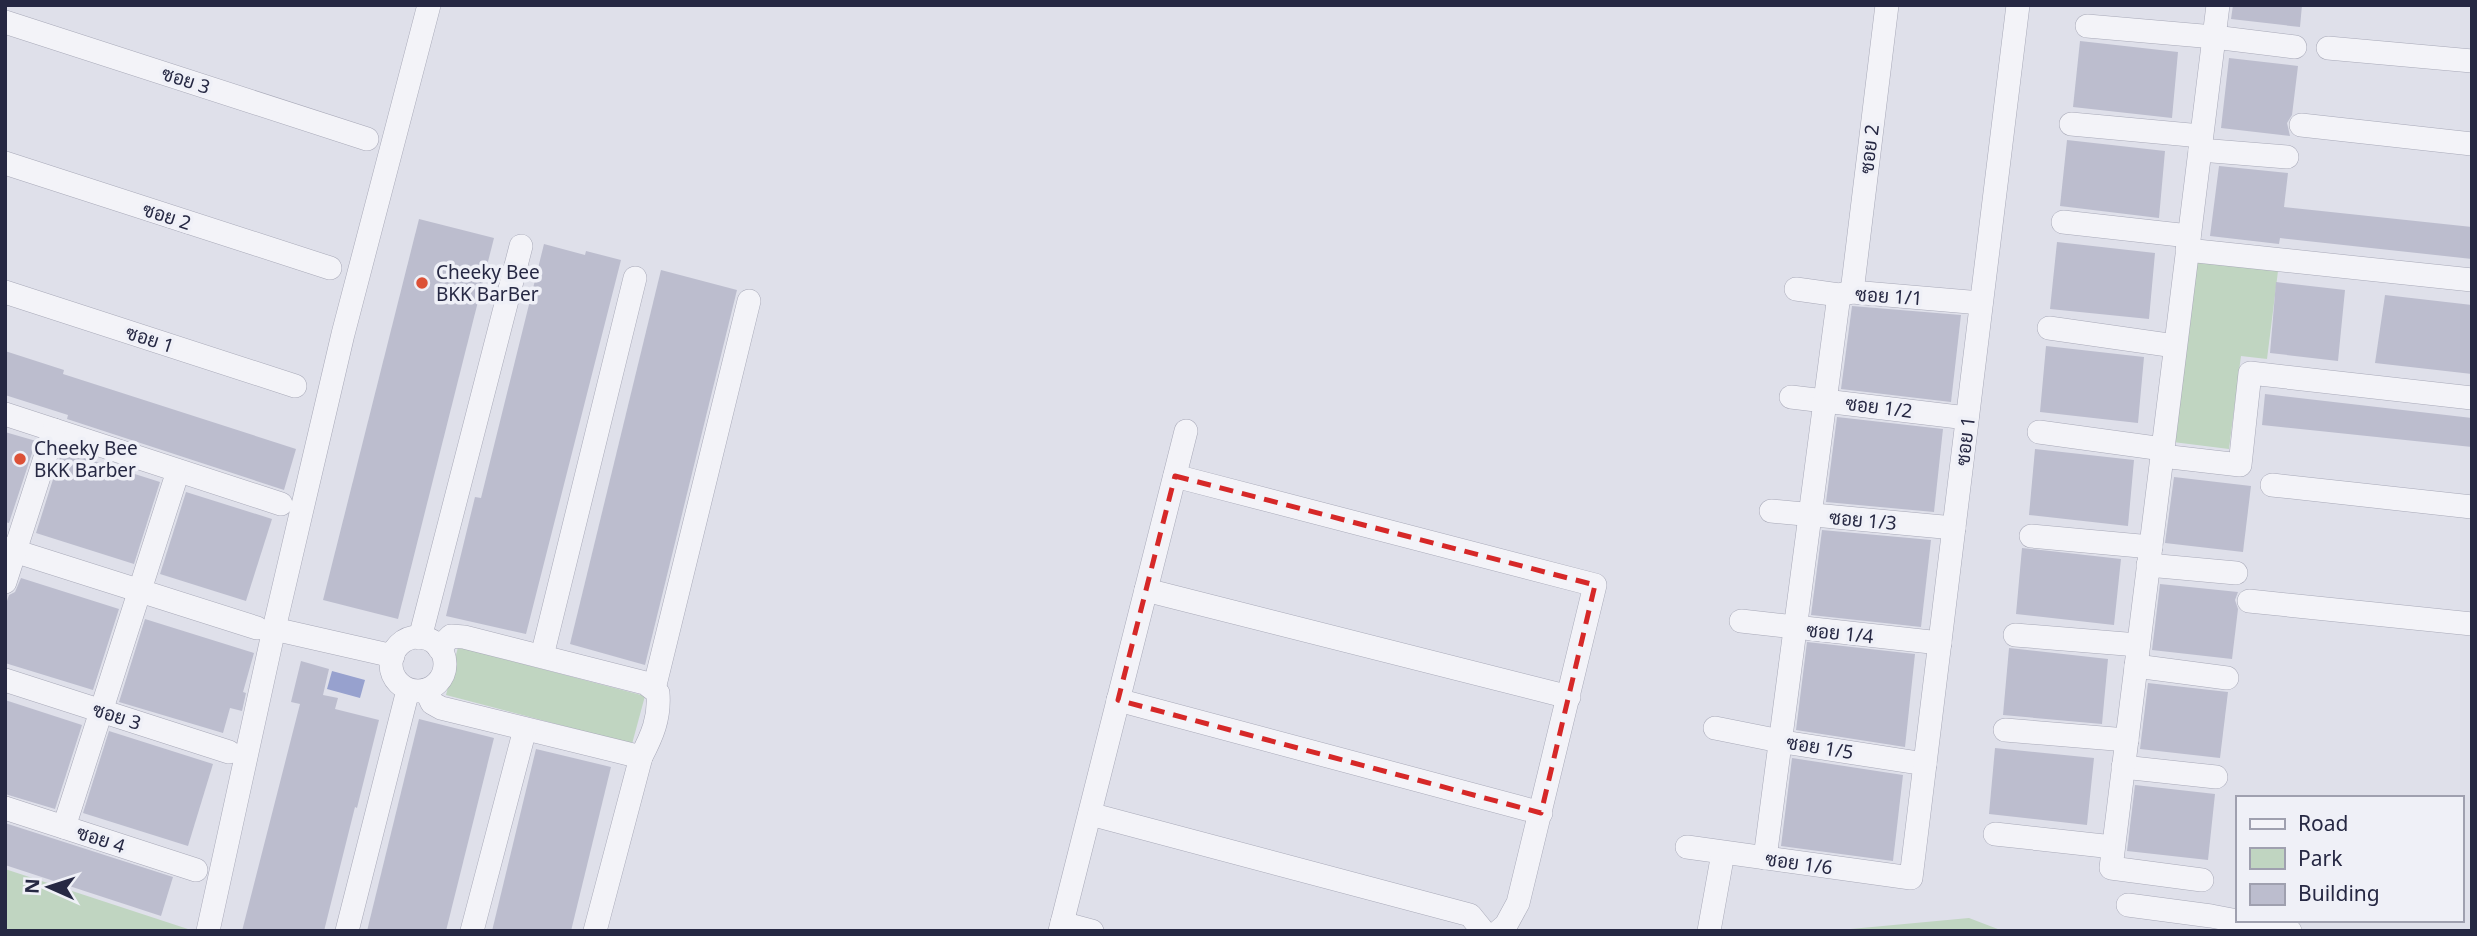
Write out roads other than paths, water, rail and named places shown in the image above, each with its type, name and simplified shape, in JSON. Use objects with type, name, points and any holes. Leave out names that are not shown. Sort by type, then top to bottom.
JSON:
[{"type":"street","points":[[208,931],[266,628],[429,5]]},
{"type":"street","name":"ซอย 2","points":[[1765,858],[1825,401],[1845,294],[1887,5]]},
{"type":"street","name":"ซอย 1","points":[[1911,878],[2018,5]]},
{"type":"street","points":[[2202,880],[2111,868],[2218,5]]},
{"type":"street","name":"ซอย 3","points":[[5,22],[367,139]]},
{"type":"street","points":[[2087,26],[2295,47]]},
{"type":"street","points":[[2328,48],[2472,61]]},
{"type":"street","points":[[2071,124],[2287,157]]},
{"type":"street","points":[[2301,125],[2472,144]]},
{"type":"street","name":"ซอย 2","points":[[5,163],[330,268]]},
{"type":"street","points":[[2063,222],[2188,243],[2472,280]]},
{"type":"street","points":[[429,643],[521,246]]},
{"type":"street","points":[[542,656],[635,278]]},
{"type":"street","name":"ซอย 1/1","points":[[1796,289],[1982,303]]},
{"type":"street","name":"ซอย 1","points":[[5,292],[295,386]]},
{"type":"street","points":[[653,690],[749,301]]},
{"type":"street","points":[[2049,328],[2175,346]]},
{"type":"street","points":[[2039,432],[2240,465],[2250,373],[2472,398]]},
{"type":"street","name":"ซอย 1/2","points":[[1791,397],[1968,418]]},
{"type":"street","points":[[5,414],[281,504]]},
{"type":"street","points":[[5,582],[10,550],[54,430]]},
{"type":"street","points":[[1091,931],[1061,927],[1186,430]]},
{"type":"street","points":[[64,827],[178,471]]},
{"type":"street","points":[[1175,476],[1595,585],[1518,903],[1506,925],[1499,931]]},
{"type":"street","points":[[2272,485],[2472,508]]},
{"type":"street","name":"ซอย 1/3","points":[[1771,511],[1954,528]]},
{"type":"street","points":[[2031,536],[2236,573]]},
{"type":"street","points":[[10,550],[266,628],[393,656]]},
{"type":"street","points":[[1146,590],[1569,697]]},
{"type":"street","points":[[2249,601],[2472,624]]},
{"type":"street","name":"ซอย 1/4","points":[[1741,621],[1940,643]]},
{"type":"street","points":[[2015,635],[2137,655],[2227,678]]},
{"type":"street","points":[[595,931],[641,757],[654,731],[659,708],[658,693],[645,683],[464,637],[451,636],[429,643],[407,640],[393,656],[392,670],[395,678],[441,708],[641,757]]},
{"type":"street","points":[[417,690],[433,686],[444,673],[443,655],[429,643]]},
{"type":"street","name":"ซอย 3","points":[[5,680],[229,752]]},
{"type":"street","points":[[347,931],[417,690]]},
{"type":"street","points":[[1118,701],[1541,813]]},
{"type":"street","name":"ซอย 1/5","points":[[1714,728],[1925,764]]},
{"type":"street","points":[[472,931],[526,729]]},
{"type":"street","points":[[2005,730],[2127,740]]},
{"type":"street","points":[[2123,767],[2216,777]]},
{"type":"street","name":"ซอย 4","points":[[5,808],[196,870]]},
{"type":"street","points":[[1090,814],[1470,915],[1483,931]]},
{"type":"street","points":[[1995,834],[2113,847]]},
{"type":"street","name":"ซอย 1/6","points":[[1687,847],[1911,878]]},
{"type":"street","points":[[1709,931],[1723,853]]},
{"type":"street","points":[[2128,905],[2236,921]]},
{"type":"street","points":[[2243,922],[2290,931]]},
{"type":"water","points":[[332,671],[365,680],[360,698],[327,689]]},
{"type":"place","name":"Cheeky Bee BKK BarBer","points":[[422,283]]},
{"type":"place","name":"Cheeky Bee BKK Barber","points":[[20,459]]}]
